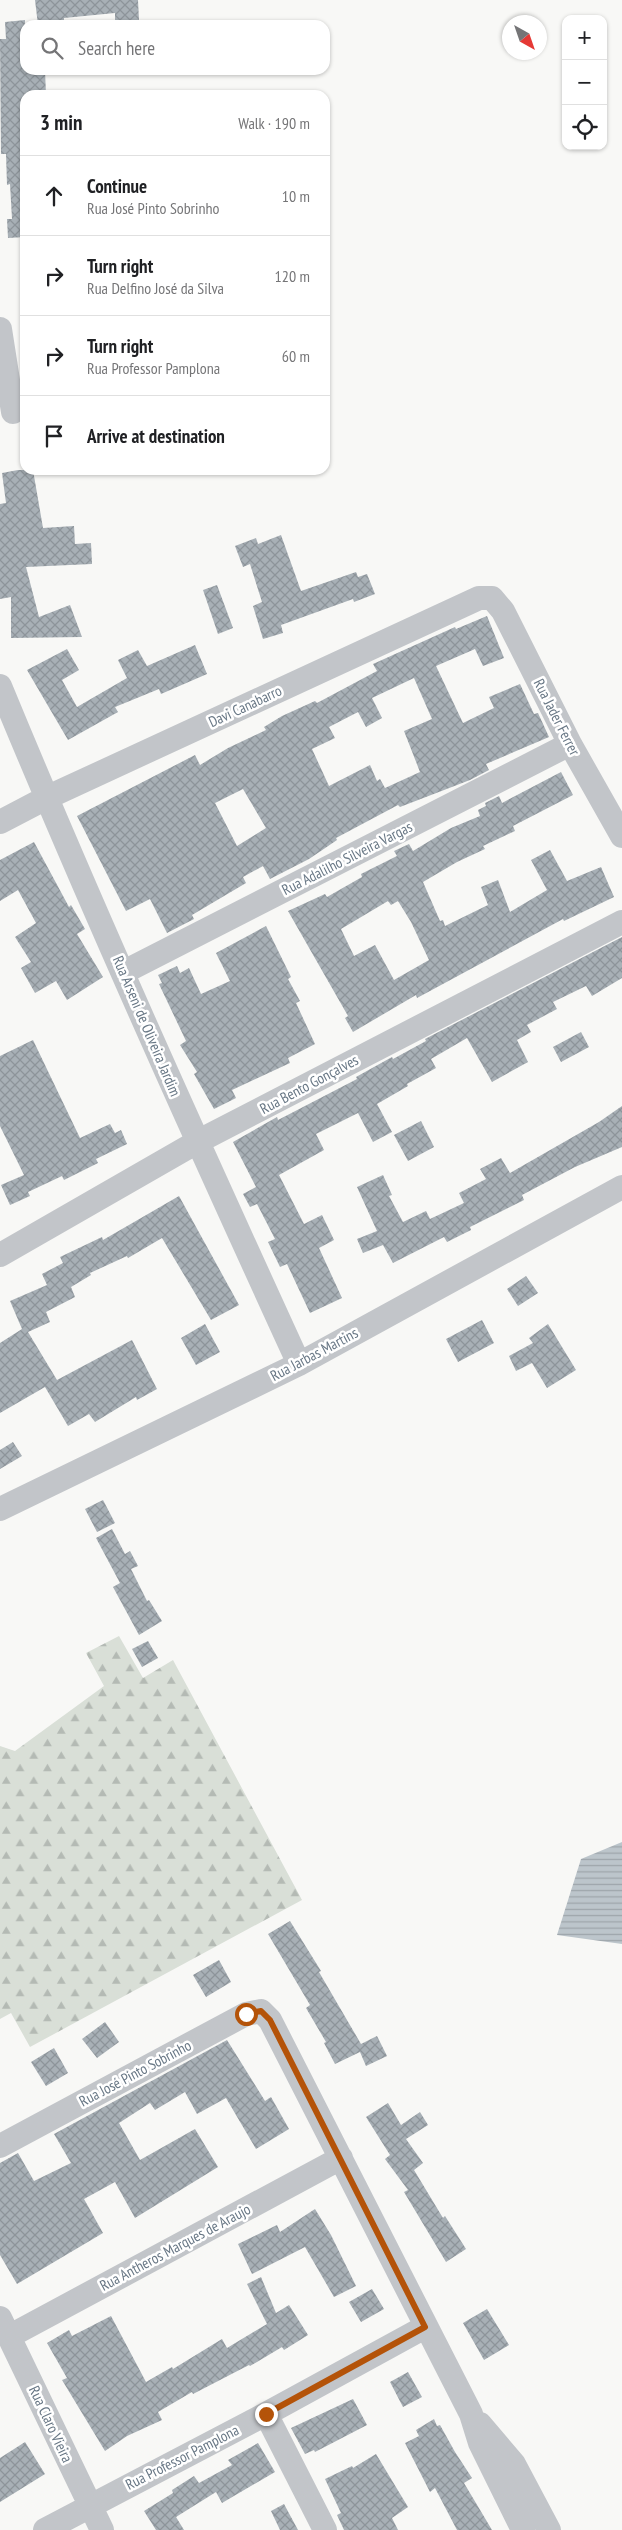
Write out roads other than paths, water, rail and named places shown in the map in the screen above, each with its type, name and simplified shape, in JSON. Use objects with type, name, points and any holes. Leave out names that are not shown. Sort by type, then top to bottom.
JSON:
[{"type":"street","points":[[0,329],[13,412]]},
{"type":"street","name":"Davi Canabarro","points":[[0,822],[46,798],[479,598],[492,598]]},
{"type":"street","name":"Rua Jader Ferrer","points":[[492,598],[503,611],[570,744],[622,836]]},
{"type":"street","name":"Rua Arseni de Oliveira Jardim","points":[[0,686],[46,798],[197,1142],[299,1364]]},
{"type":"street","name":"Rua Adalilho Silveira Vargas","points":[[124,972],[570,744]]},
{"type":"street","name":"Rua Bento Gonçalves","points":[[0,1255],[197,1142],[622,922]]},
{"type":"street","name":"Rua Jarbas Martins","points":[[0,1509],[299,1364],[622,1187]]},
{"type":"street","name":"Rua José Pinto Sobrinho","points":[[0,2146],[246,2014],[261,2011],[270,2020],[341,2158]]},
{"type":"street","points":[[341,2158],[470,2414],[480,2443],[523,2530]]},
{"type":"street","name":"Rua Antheros Marques de Araujo","points":[[5,2327],[341,2158]]},
{"type":"street","name":"Rua Claro Vieira","points":[[5,2327],[102,2530]]},
{"type":"street","name":"Rua Professor Pamplona","points":[[45,2530],[266,2414],[425,2327]]},
{"type":"street","points":[[266,2414],[325,2530]]},
{"type":"street","points":[[470,2414],[514,2464],[549,2530]]}]
